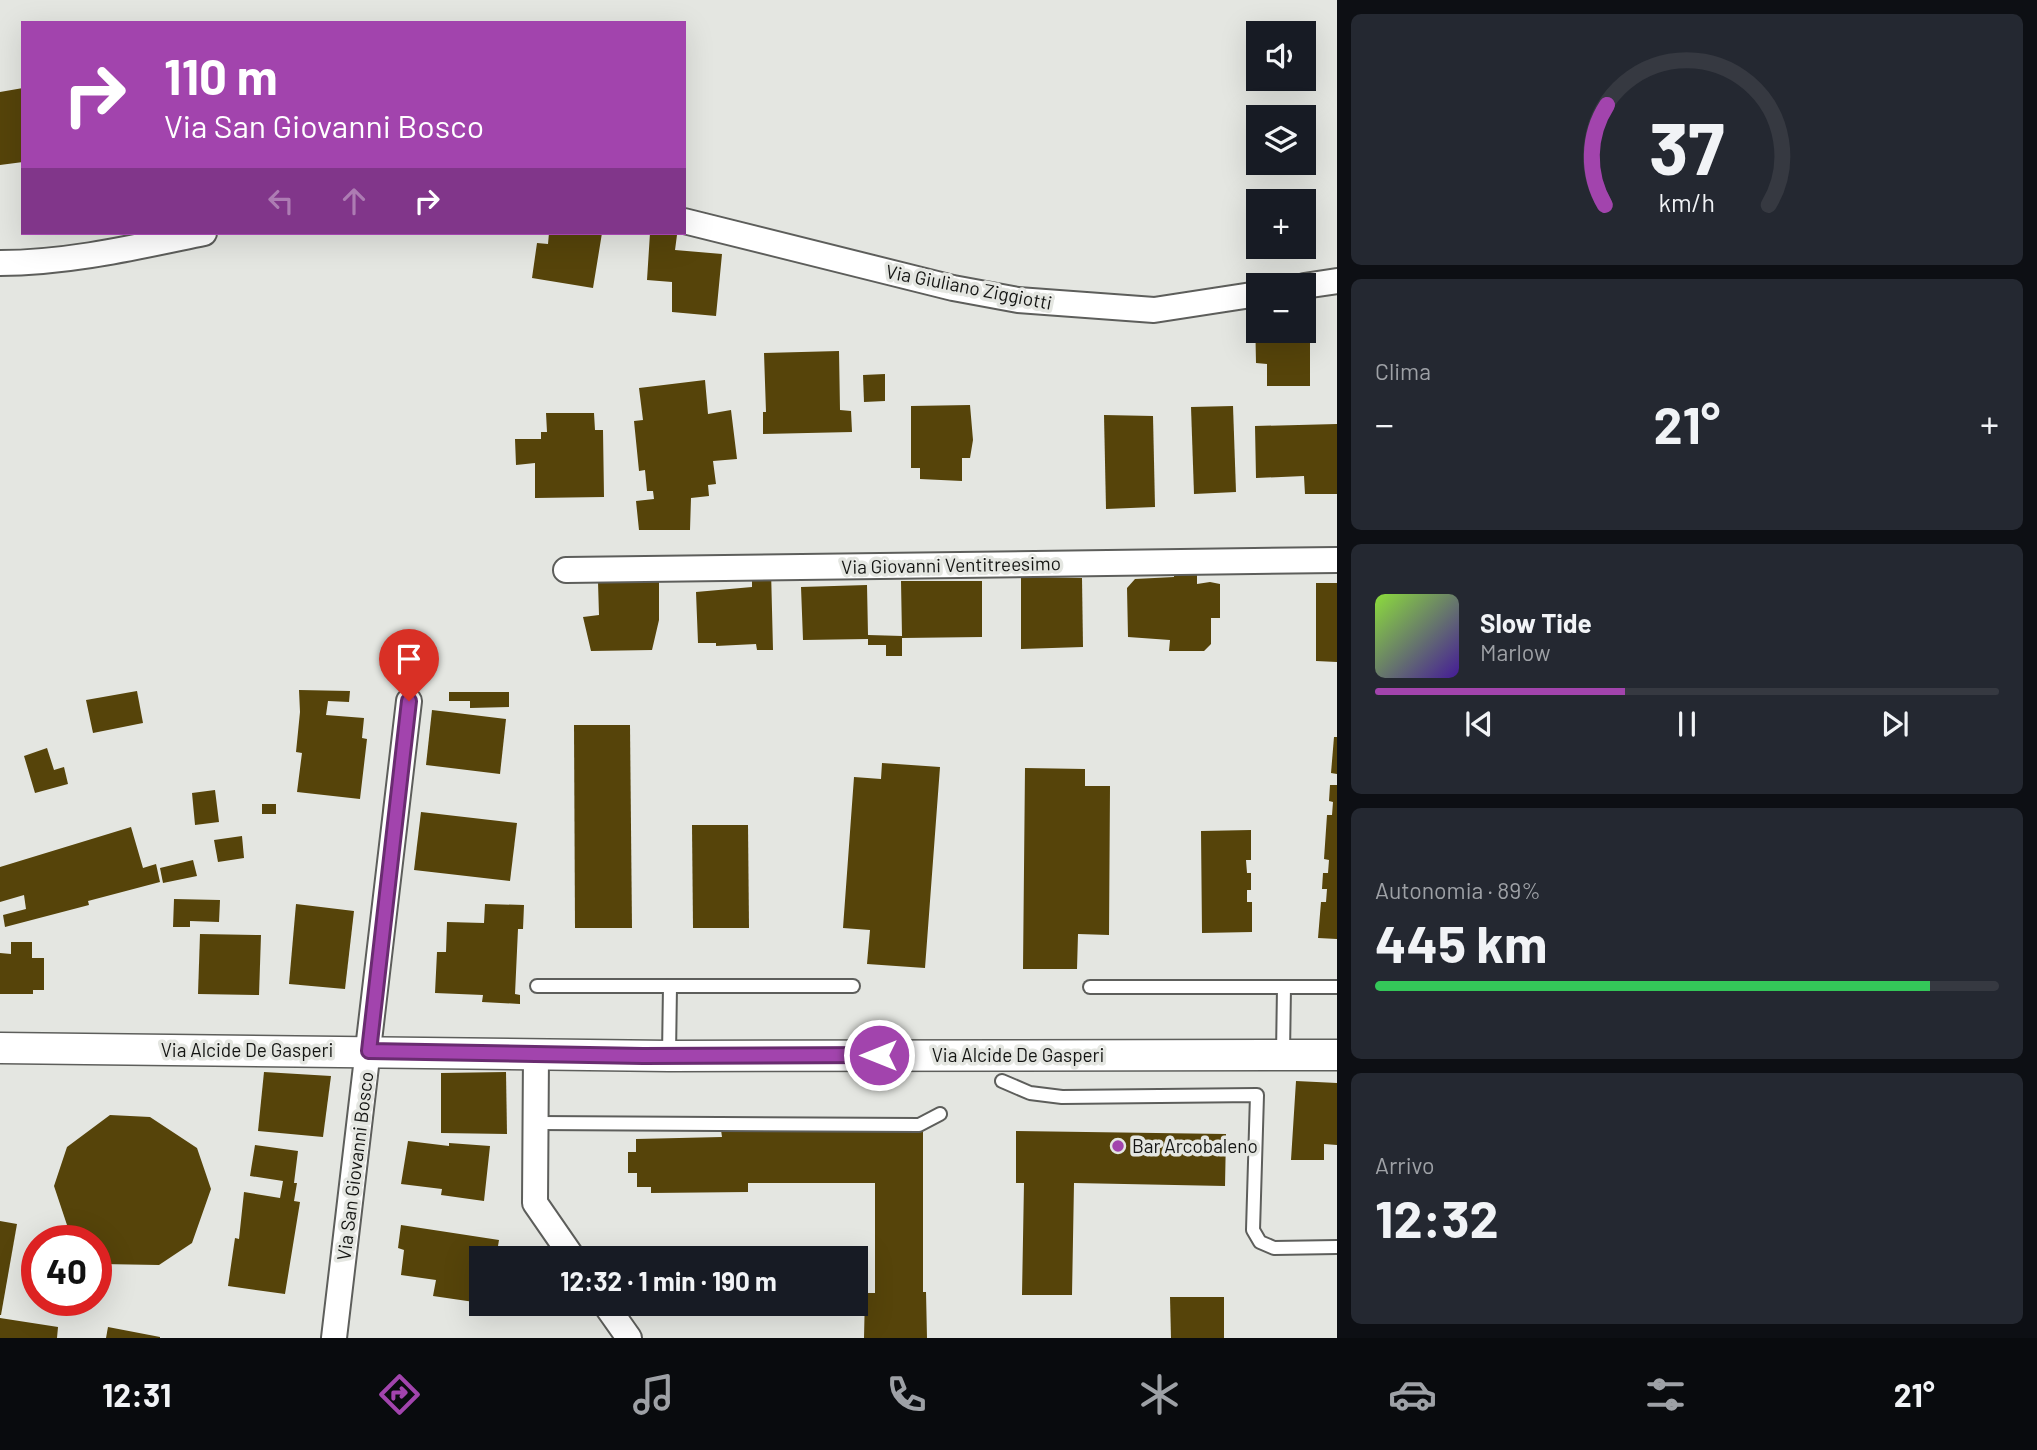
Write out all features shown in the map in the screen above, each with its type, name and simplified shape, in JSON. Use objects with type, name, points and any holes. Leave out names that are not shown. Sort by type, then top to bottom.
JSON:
[{"type":"street","name":"Via Giuliano Ziggiotti","points":[[686,221],[953,288],[1018,300],[1154,310],[1246,296]]},
{"type":"street","points":[[0,262],[41,263],[122,251],[195,235]]},
{"type":"street","points":[[1316,284],[1337,281]]},
{"type":"street","name":"Via Giovanni Ventitreesimo","points":[[566,570],[1337,560]]},
{"type":"street","name":"Via San Giovanni Bosco","points":[[334,1338],[409,701]]},
{"type":"street","name":"Via Alcide De Gasperi","points":[[0,1048],[669,1056],[1337,1055]]},
{"type":"street","points":[[536,1054],[535,1203],[565,1246]]},
{"type":"street","points":[[613,1316],[629,1338]]},
{"type":"lane","points":[[537,986],[853,986]]},
{"type":"lane","points":[[669,1056],[670,986]]},
{"type":"lane","points":[[1090,987],[1337,987]]},
{"type":"lane","points":[[1283,1054],[1284,987]]},
{"type":"lane","name":"Via Alcide De Gasperi","points":[[1002,1081],[1030,1093],[1062,1097],[1257,1095],[1253,1230],[1260,1242],[1274,1248],[1337,1247]]},
{"type":"lane","points":[[536,1123],[919,1125],[940,1114]]},
{"type":"building","points":[[21,88],[21,162],[0,165],[0,92]]},
{"type":"building","points":[[549,235],[602,235],[593,288],[532,278],[537,243],[548,244]]},
{"type":"building","points":[[650,235],[677,235],[675,250],[722,254],[716,316],[672,312],[672,282],[647,280]]},
{"type":"building","points":[[1256,343],[1310,343],[1310,386],[1267,386],[1267,364],[1256,363]]},
{"type":"building","points":[[839,351],[840,410],[851,411],[852,432],[763,434],[763,412],[766,412],[764,353]]},
{"type":"building","points":[[885,374],[885,401],[864,402],[863,375]]},
{"type":"building","points":[[705,380],[708,414],[731,410],[737,459],[713,461],[716,484],[708,485],[709,496],[691,498],[690,530],[639,530],[636,501],[654,499],[653,491],[647,491],[645,470],[639,471],[634,421],[643,420],[639,388]]},
{"type":"building","points":[[970,405],[973,440],[970,458],[962,458],[962,481],[920,479],[920,468],[911,468],[911,406]]},
{"type":"building","points":[[1233,406],[1236,492],[1194,494],[1191,407]]},
{"type":"building","points":[[546,413],[594,413],[595,430],[603,430],[604,497],[535,498],[535,463],[516,465],[515,439],[541,439],[541,432],[547,432]]},
{"type":"building","points":[[1104,415],[1153,416],[1155,507],[1106,509]]},
{"type":"building","points":[[1337,424],[1337,494],[1305,494],[1304,476],[1256,478],[1255,426]]},
{"type":"building","points":[[752,570],[771,570],[773,650],[757,650],[756,644],[716,646],[716,643],[698,643],[696,592],[752,587]]},
{"type":"building","points":[[1174,573],[1197,573],[1197,584],[1220,584],[1220,618],[1211,618],[1211,644],[1204,651],[1169,651],[1170,640],[1128,637],[1127,588],[1135,579],[1174,577]]},
{"type":"building","points":[[1021,577],[1082,578],[1083,647],[1021,649]]},
{"type":"building","points":[[659,581],[659,620],[652,650],[591,651],[583,617],[599,615],[598,582]]},
{"type":"building","points":[[901,581],[982,581],[982,637],[902,638],[902,656],[886,656],[886,645],[868,645],[868,639],[803,640],[801,587],[867,585],[868,635],[902,636]]},
{"type":"building","points":[[1316,583],[1337,583],[1337,662],[1316,661]]},
{"type":"building","points":[[299,690],[350,691],[349,702],[328,701],[326,715],[364,718],[362,738],[367,739],[360,799],[297,792],[302,753],[296,752]]},
{"type":"building","points":[[137,691],[143,723],[93,733],[86,700]]},
{"type":"building","points":[[449,692],[509,692],[509,707],[470,708],[470,701],[449,701]]},
{"type":"building","points":[[432,710],[506,719],[500,774],[426,765]]},
{"type":"building","points":[[574,725],[630,725],[632,928],[575,928]]},
{"type":"building","points":[[1334,737],[1337,737],[1337,774],[1331,773]]},
{"type":"building","points":[[47,748],[54,770],[64,767],[68,784],[35,793],[24,756]]},
{"type":"building","points":[[882,763],[940,767],[925,968],[867,964],[870,930],[843,928],[854,777],[881,779]]},
{"type":"building","points":[[1025,768],[1085,769],[1085,786],[1110,786],[1109,935],[1078,934],[1077,969],[1023,969]]},
{"type":"building","points":[[1330,785],[1337,785],[1337,939],[1318,938],[1321,902],[1326,902],[1327,889],[1322,889],[1323,873],[1328,873],[1329,860],[1324,859],[1327,815],[1332,815]]},
{"type":"building","points":[[215,790],[219,822],[195,825],[192,793]]},
{"type":"building","points":[[262,804],[276,804],[276,814],[262,814]]},
{"type":"building","points":[[421,812],[517,823],[510,881],[414,870]]},
{"type":"building","points":[[692,825],[748,825],[749,928],[693,928]]},
{"type":"building","points":[[131,827],[143,868],[156,864],[160,882],[88,901],[89,905],[5,927],[3,915],[26,909],[24,895],[0,902],[0,867]]},
{"type":"building","points":[[1251,830],[1251,860],[1246,860],[1247,873],[1251,873],[1251,890],[1247,890],[1247,902],[1252,902],[1252,932],[1202,933],[1201,831]]},
{"type":"building","points":[[242,836],[244,858],[218,862],[214,840]]},
{"type":"building","points":[[193,860],[197,876],[163,883],[160,868]]},
{"type":"building","points":[[174,899],[220,900],[219,922],[190,921],[190,927],[173,927]]},
{"type":"building","points":[[296,904],[354,911],[345,989],[289,984]]},
{"type":"building","points":[[485,904],[524,905],[523,929],[518,929],[515,994],[520,995],[520,1004],[482,1002],[483,995],[435,993],[437,952],[446,952],[447,922],[484,923]]},
{"type":"building","points":[[200,934],[261,935],[259,995],[198,994]]},
{"type":"building","points":[[11,942],[32,942],[32,958],[44,958],[44,990],[33,990],[33,994],[0,994],[0,953],[11,954]]},
{"type":"building","points":[[264,1072],[331,1076],[323,1137],[258,1131]]},
{"type":"building","points":[[506,1072],[507,1134],[441,1133],[441,1073]]},
{"type":"building","points":[[1296,1081],[1337,1083],[1337,1145],[1324,1144],[1324,1160],[1291,1160]]},
{"type":"building","points":[[110,1115],[150,1117],[197,1148],[211,1189],[192,1243],[159,1265],[112,1264],[112,1225],[67,1225],[54,1186],[67,1147]]},
{"type":"building","points":[[721,1130],[923,1130],[923,1292],[926,1292],[927,1338],[864,1338],[868,1293],[875,1293],[875,1183],[748,1183],[748,1192],[651,1193],[651,1187],[637,1187],[637,1173],[628,1173],[628,1152],[636,1152],[636,1139],[722,1137]]},
{"type":"building","points":[[1016,1131],[1226,1134],[1225,1186],[1074,1183],[1072,1295],[1022,1295],[1024,1183],[1016,1183]]},
{"type":"building","points":[[408,1141],[449,1146],[449,1143],[490,1146],[484,1201],[441,1195],[442,1189],[401,1184]]},
{"type":"building","points":[[255,1145],[298,1151],[294,1201],[300,1202],[285,1294],[228,1286],[235,1238],[239,1239],[244,1192],[280,1198],[283,1181],[250,1176]]},
{"type":"building","points":[[0,1221],[17,1224],[1,1315],[0,1315]]},
{"type":"building","points":[[401,1225],[499,1240],[498,1246],[469,1246],[469,1301],[433,1296],[436,1280],[401,1275],[404,1250],[398,1248]]},
{"type":"building","points":[[1170,1297],[1224,1297],[1224,1338],[1171,1338]]},
{"type":"building","points":[[0,1318],[58,1327],[57,1338],[0,1338]]},
{"type":"building","points":[[108,1327],[160,1337],[160,1338],[106,1338]]},
{"type":"place","name":"Bar Arcobaleno","points":[[1118,1146]]},
{"type":"route","points":[[409,701],[369,1051],[643,1056],[879,1055]]}]
